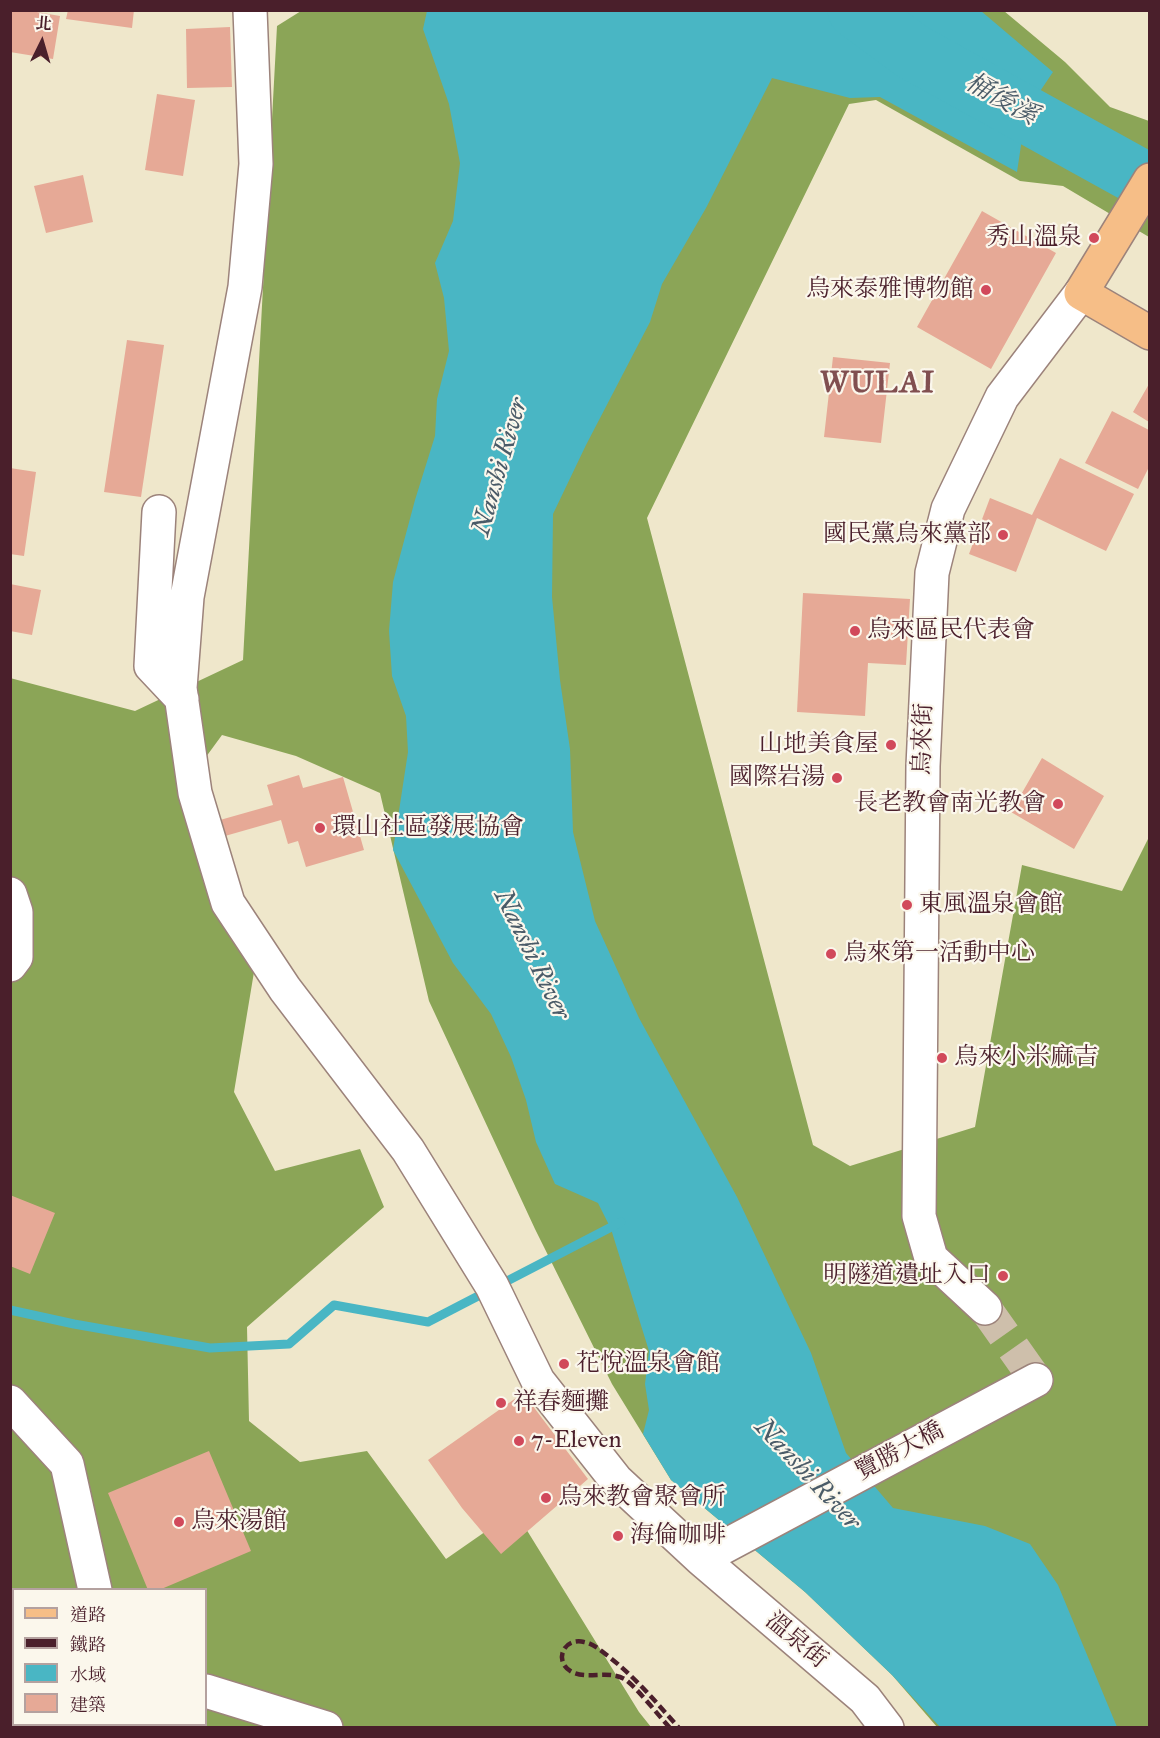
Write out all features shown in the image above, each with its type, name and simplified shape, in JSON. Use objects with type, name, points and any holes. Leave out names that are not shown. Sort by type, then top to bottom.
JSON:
[{"type":"main road","points":[[1149,180],[1081,293],[1149,333]]},
{"type":"street","name":"溫泉街","points":[[250,10],[256,164],[245,287],[187,597],[180,688],[195,793],[228,903],[285,989],[408,1150],[492,1286],[538,1381],[616,1480],[701,1559],[865,1699],[887,1728]]},
{"type":"street","name":"烏來街","points":[[985,1308],[931,1258],[919,1216],[923,766],[932,573],[948,509],[1002,397],[1081,293]]},
{"type":"street","points":[[159,512],[151,666],[182,699]]},
{"type":"street","points":[[10,894],[16,912],[16,957],[10,965]]},
{"type":"street","name":"覽勝大橋","points":[[701,1559],[1036,1380]]},
{"type":"street","points":[[10,1402],[67,1464],[95,1588]]},
{"type":"street","points":[[207,1691],[326,1728]]},
{"type":"green space","points":[[301,11],[1004,11],[1065,62],[1110,107],[1149,121],[1149,237],[1063,186],[1020,181],[876,100],[849,104],[647,518],[813,1145],[850,1166],[975,1127],[1022,865],[1122,891],[1149,837],[1149,1727],[937,1727],[892,1675],[805,1592],[671,1480],[612,1384],[535,1229],[429,1001],[380,793],[296,756],[222,735],[184,787],[258,948],[234,1092],[275,1171],[360,1149],[384,1207],[247,1327],[249,1421],[300,1462],[367,1451],[446,1559],[515,1511],[639,1712],[651,1727],[11,1727],[10,678],[135,711],[243,660],[277,26]]},
{"type":"water","name":"Nanshi River","points":[[427,11],[981,11],[1053,72],[1026,112],[1017,172],[880,97],[850,98],[772,78],[706,208],[662,284],[650,322],[553,514],[552,597],[560,680],[570,749],[573,832],[595,921],[639,1018],[737,1197],[811,1353],[846,1453],[893,1508],[985,1526],[1030,1544],[1058,1585],[1117,1727],[940,1727],[892,1675],[805,1592],[671,1480],[643,1434],[649,1410],[645,1384],[649,1351],[611,1229],[598,1203],[555,1184],[536,1142],[526,1100],[511,1057],[491,1014],[453,963],[393,850],[408,752],[406,716],[392,676],[389,631],[393,582],[435,436],[437,399],[449,351],[444,298],[435,263],[453,221],[460,163],[449,104],[423,29]]},
{"type":"building","points":[[10,10],[60,16],[53,59],[10,52]]},
{"type":"building","points":[[68,10],[134,10],[132,28],[66,19]]},
{"type":"building","points":[[230,27],[232,87],[187,88],[186,29]]},
{"type":"building","points":[[157,94],[195,100],[183,176],[145,170]]},
{"type":"building","points":[[83,175],[93,222],[46,233],[34,186]]},
{"type":"building","name":"烏來泰雅博物館","points":[[982,211],[1056,253],[991,369],[917,327]]},
{"type":"building","points":[[127,340],[164,345],[141,497],[104,492]]},
{"type":"building","points":[[833,357],[890,363],[881,443],[824,437]]},
{"type":"building","points":[[1149,384],[1149,422],[1133,412]]},
{"type":"building","points":[[1112,411],[1149,430],[1149,467],[1138,489],[1085,463]]},
{"type":"building","points":[[1060,458],[1134,494],[1106,551],[1037,518],[1016,572],[969,554],[990,498],[1032,515]]},
{"type":"building","points":[[10,468],[36,472],[24,556],[10,554]]},
{"type":"building","points":[[10,584],[41,590],[32,635],[10,631]]},
{"type":"building","name":"烏來區民代表會","points":[[803,593],[910,599],[906,665],[868,663],[865,716],[797,712]]},
{"type":"building","name":"長老教會南光教會","points":[[1042,758],[1104,796],[1074,849],[1011,812]]},
{"type":"building","name":"環山社區發展協會","points":[[299,775],[303,788],[343,777],[364,850],[306,867],[298,841],[288,844],[281,820],[225,836],[220,820],[273,805],[267,785]]},
{"type":"building","points":[[10,1195],[55,1213],[30,1274],[10,1266]]},
{"type":"building","points":[[523,1393],[588,1479],[501,1554],[462,1508],[428,1460]]},
{"type":"building","name":"烏來湯館","points":[[209,1451],[251,1551],[164,1588],[147,1588],[108,1493]]},
{"type":"building","points":[[10,1640],[12,1640],[12,1705],[10,1705]]},
{"type":"waterway","name":"桶後溪","points":[[856,10],[913,52],[1150,183]]},
{"type":"waterway","points":[[10,1310],[74,1324],[210,1348],[289,1344],[334,1305],[428,1322],[621,1222]]},
{"type":"tunnel","points":[[985,1308],[1036,1380]]},
{"type":"railway","points":[[670,1728],[626,1680],[613,1675],[585,1675],[572,1672],[563,1662],[563,1651],[571,1643],[577,1641],[600,1649],[636,1681],[679,1728]]},
{"type":"place","name":"秀山溫泉","points":[[1094,238]]},
{"type":"place","name":"烏來泰雅博物館","points":[[986,290]]},
{"type":"place","name":"國民黨烏來黨部","points":[[1003,535]]},
{"type":"place","name":"烏來區民代表會","points":[[855,631]]},
{"type":"place","name":"山地美食屋","points":[[891,745]]},
{"type":"place","name":"國際岩湯","points":[[837,778]]},
{"type":"place","name":"長老教會南光教會","points":[[1058,804]]},
{"type":"place","name":"環山社區發展協會","points":[[320,828]]},
{"type":"place","name":"東風溫泉會館","points":[[907,905]]},
{"type":"place","name":"烏來第一活動中心","points":[[831,954]]},
{"type":"place","name":"烏來小米麻吉","points":[[942,1058]]},
{"type":"place","name":"明隧道遺址入口","points":[[1003,1276]]},
{"type":"place","name":"花悅溫泉會館","points":[[564,1364]]},
{"type":"place","name":"祥春麵攤","points":[[501,1403]]},
{"type":"place","name":"7-Eleven","points":[[519,1441]]},
{"type":"place","name":"烏來教會聚會所","points":[[546,1498]]},
{"type":"place","name":"烏來湯館","points":[[179,1522]]},
{"type":"place","name":"海倫咖啡","points":[[618,1536]]},
{"type":"district","name":"WULAI","points":[[878,385]]}]
